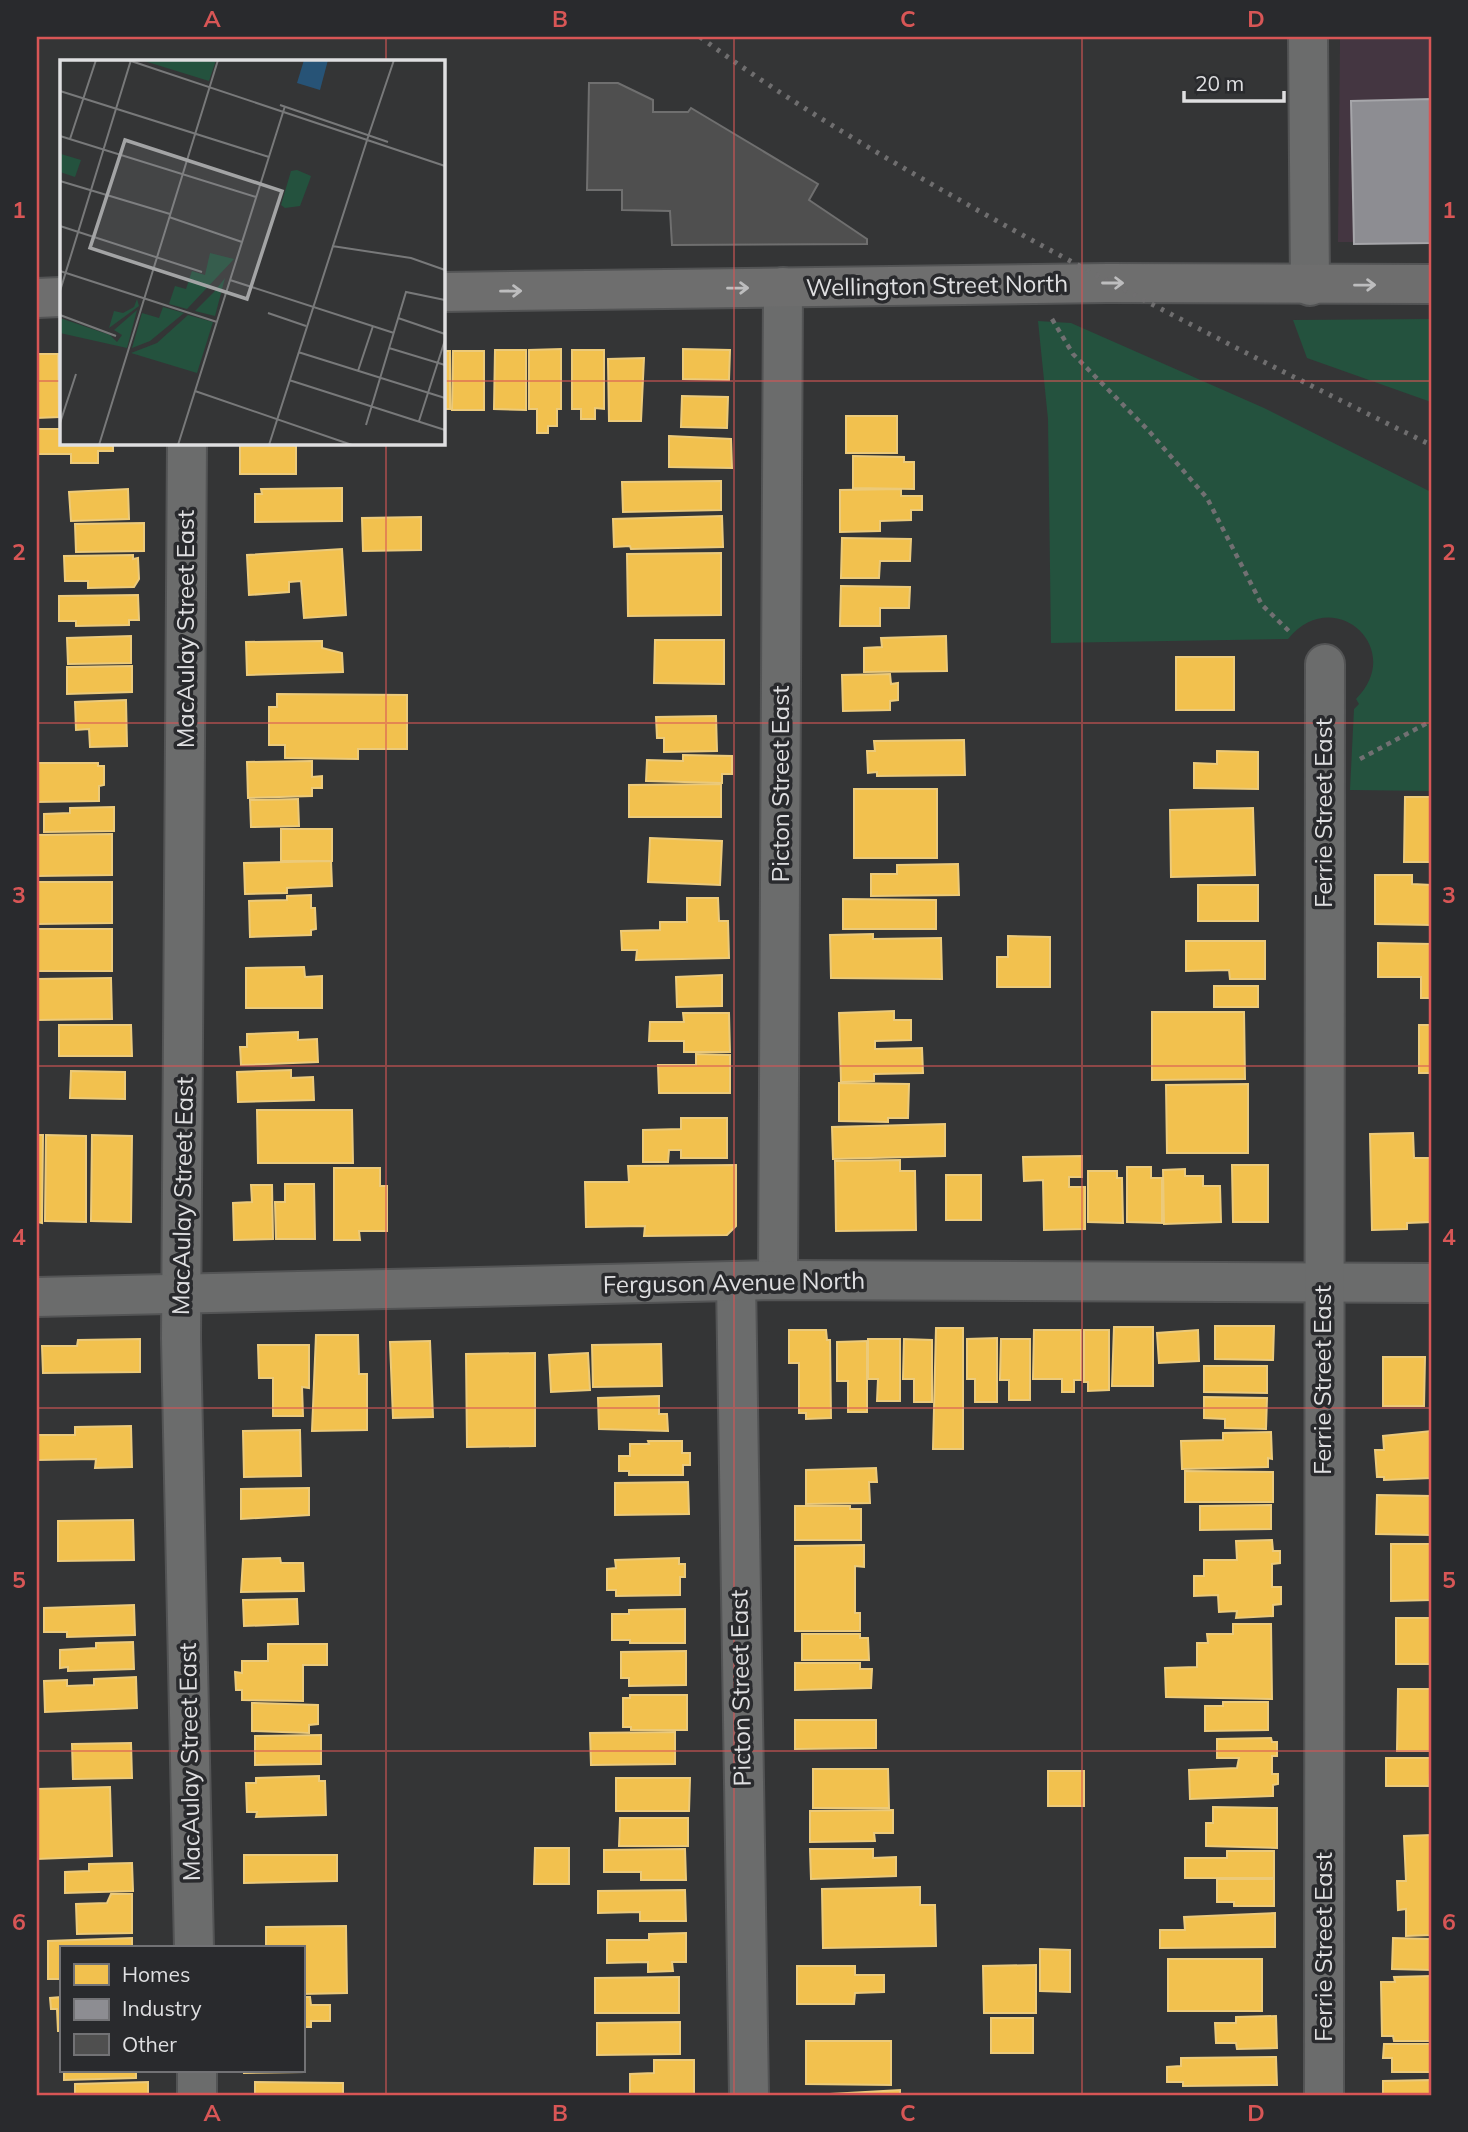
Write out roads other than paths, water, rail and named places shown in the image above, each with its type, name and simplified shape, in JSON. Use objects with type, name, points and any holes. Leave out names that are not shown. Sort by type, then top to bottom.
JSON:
[{"type":"main road","name":"Wellington Street North","points":[[444,292],[1108,283],[1310,286],[1431,284]]},
{"type":"main road","points":[[37,298],[60,297]]},
{"type":"street","points":[[1308,37],[1310,286]]},
{"type":"street","name":"Picton Street East","points":[[778,1280],[783,287]]},
{"type":"street","name":"MacAulay Street East","points":[[187,444],[183,1295],[194,1946]]},
{"type":"street","name":"Ferrie Street East","points":[[1324,2095],[1322,1284],[1325,664]]},
{"type":"street","name":"Ferguson Avenue North","points":[[37,1297],[778,1280],[1431,1283]]},
{"type":"street","name":"Picton Street East","points":[[736,1281],[750,2095]]},
{"type":"street","points":[[197,2072],[197,2095]]},
{"type":"railway","points":[[700,37],[805,109],[988,216],[1208,334],[1431,445]]}]
